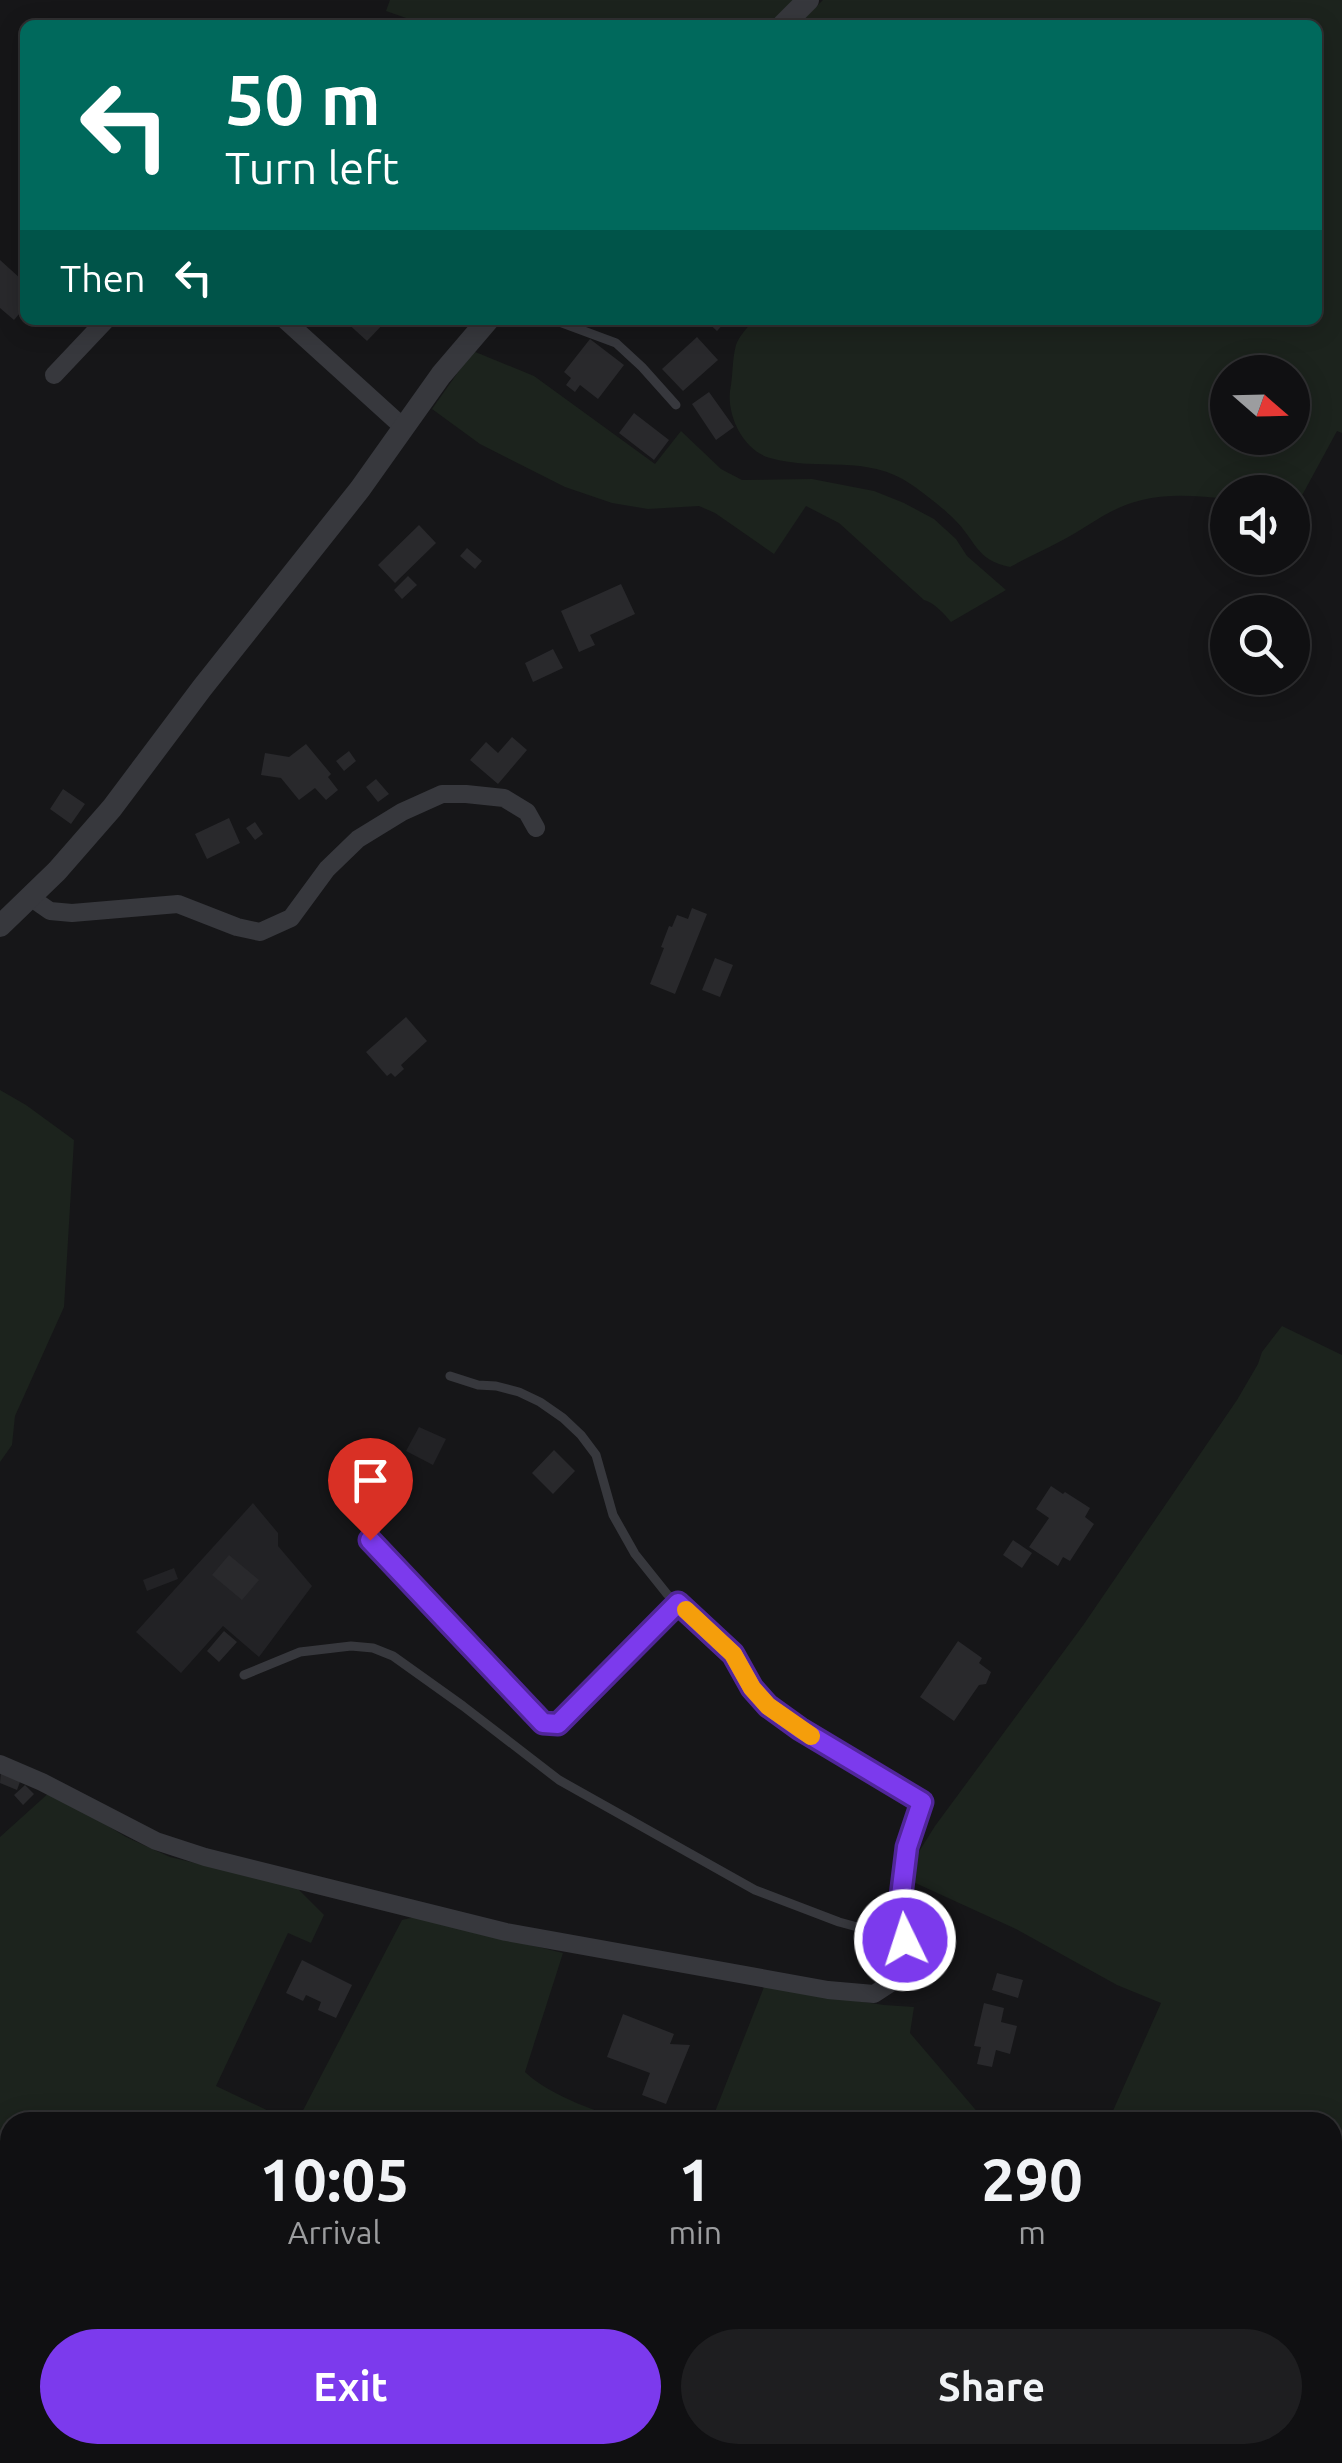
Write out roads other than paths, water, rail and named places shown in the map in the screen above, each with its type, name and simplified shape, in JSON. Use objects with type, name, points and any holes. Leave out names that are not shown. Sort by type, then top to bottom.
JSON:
[{"type":"street","points":[[789,20],[808,0]]},
{"type":"street","points":[[54,374],[101,325]]},
{"type":"street","points":[[291,325],[404,428]]},
{"type":"street","points":[[0,926],[57,871],[112,808],[360,488],[441,375],[484,325]]},
{"type":"street","points":[[30,898],[50,911],[72,913],[178,904],[260,932],[291,918],[327,869],[358,838],[442,794],[504,798],[526,812],[536,828]]},
{"type":"street","points":[[0,1764],[156,1841],[205,1856],[506,1932],[828,1990],[874,1994],[897,1979],[906,1956],[901,1896],[907,1847],[922,1802]]},
{"type":"lane","points":[[567,325],[616,344],[642,366],[676,405]]},
{"type":"lane","points":[[450,1376],[519,1392],[540,1402],[581,1435],[596,1456],[613,1515],[636,1554],[667,1594],[733,1654],[752,1688],[768,1706],[922,1802]]},
{"type":"lane","points":[[395,1488],[370,1540],[543,1723],[558,1724],[678,1603]]},
{"type":"lane","points":[[244,1675],[300,1652],[351,1646],[373,1648],[393,1656],[559,1780],[755,1890],[839,1922],[905,1940]]}]
